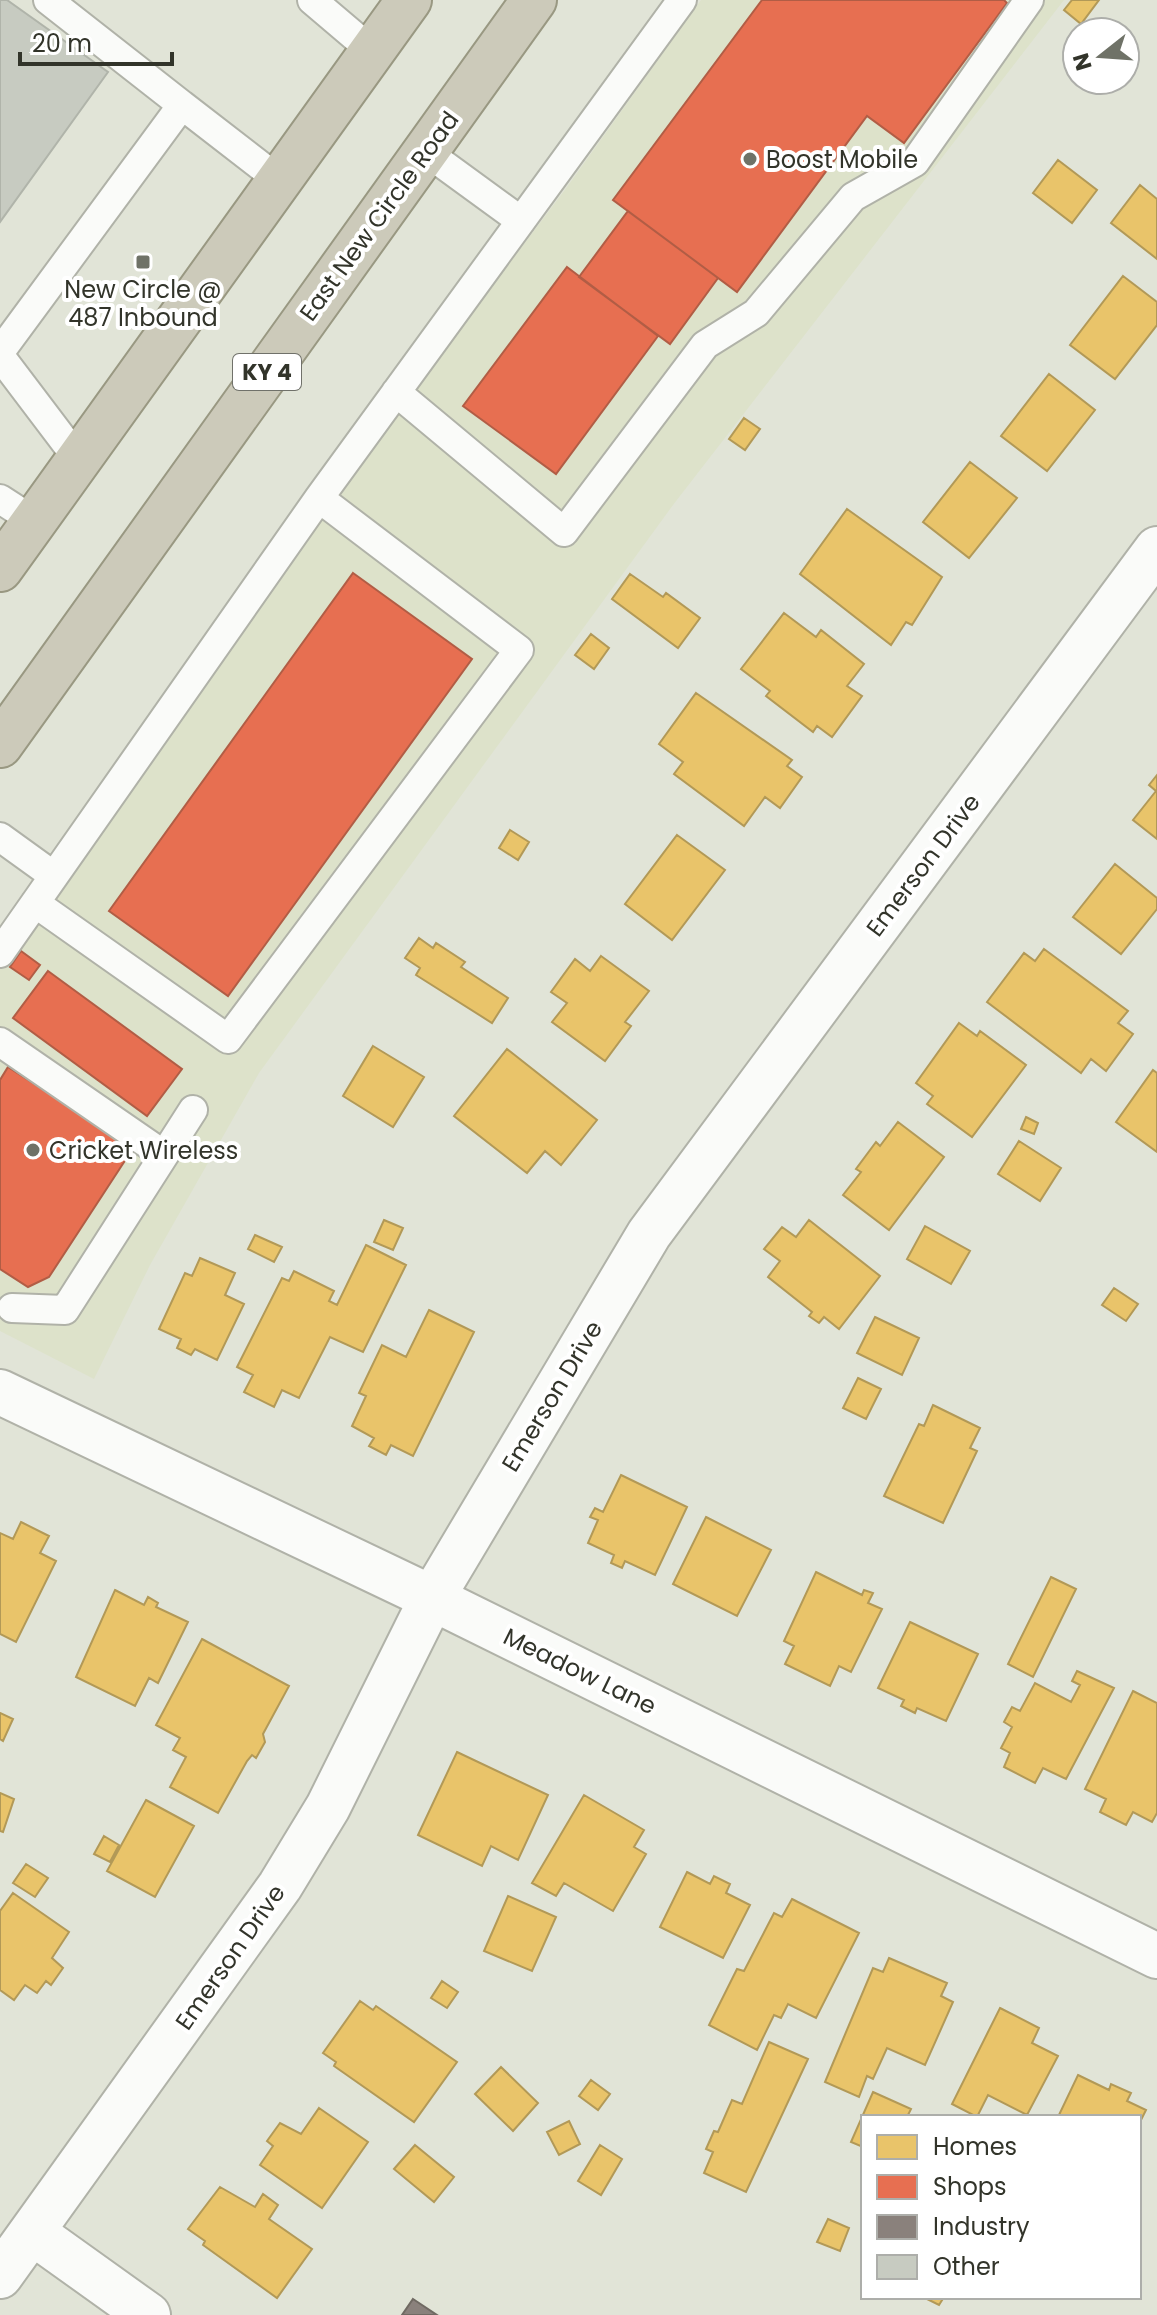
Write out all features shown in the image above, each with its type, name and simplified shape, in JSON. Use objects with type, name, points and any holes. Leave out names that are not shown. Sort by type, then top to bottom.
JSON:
[{"type":"highway","points":[[0,569],[17,510],[78,459],[409,0]]},
{"type":"highway","name":"East New Circle Road","points":[[0,745],[534,0]]},
{"type":"street","name":"Emerson Drive","points":[[0,2276],[280,1886],[328,1807],[432,1598],[649,1234],[1157,549]]},
{"type":"street","name":"Meadow Lane","points":[[0,1392],[432,1598],[1157,1956]]},
{"type":"street","points":[[32,2232],[148,2315]]},
{"type":"lane","points":[[48,0],[279,180]]},
{"type":"lane","points":[[312,0],[372,51]]},
{"type":"lane","points":[[0,953],[319,498],[682,0]]},
{"type":"lane","points":[[396,392],[564,532],[705,345],[756,313],[853,197],[915,162],[1029,0]]},
{"type":"lane","points":[[78,459],[0,354],[182,105]]},
{"type":"lane","points":[[425,151],[521,221]]},
{"type":"lane","points":[[35,903],[228,1039],[519,650],[319,498]]},
{"type":"lane","points":[[0,837],[54,876]]},
{"type":"lane","points":[[0,1042],[164,1155]]},
{"type":"lane","points":[[4,1313],[65,1310],[193,1110]]},
{"type":"shaded area","points":[[701,0],[1064,0],[673,505],[259,1073],[150,1265],[94,1379],[0,1331],[0,938],[567,187]]},
{"type":"building: Homes","points":[[1072,0],[1099,0],[1087,16],[1071,16],[1064,10]]},
{"type":"building: Homes","points":[[1058,160],[1097,190],[1072,223],[1033,193]]},
{"type":"building: Homes","points":[[1140,185],[1157,199],[1157,259],[1111,223]]},
{"type":"building: Homes","points":[[1123,276],[1157,302],[1157,325],[1115,379],[1070,345]]},
{"type":"building: Homes","points":[[1049,374],[1095,410],[1047,471],[1001,436]]},
{"type":"building: Homes","points":[[744,418],[760,429],[745,450],[729,439]]},
{"type":"building: Homes","points":[[970,462],[1017,498],[969,558],[923,522]]},
{"type":"building: Homes","points":[[847,509],[942,577],[912,625],[906,622],[891,645],[800,574]]},
{"type":"building: Homes","points":[[630,574],[663,597],[666,593],[700,618],[678,648],[612,599]]},
{"type":"building: Homes","points":[[784,613],[816,637],[821,630],[864,664],[847,686],[862,696],[832,737],[817,726],[813,732],[766,696],[770,691],[741,669]]},
{"type":"building: Homes","points":[[591,634],[609,648],[594,669],[575,655]]},
{"type":"building: Homes","points":[[696,693],[792,760],[787,766],[802,777],[780,808],[765,797],[744,826],[674,774],[683,762],[659,744]]},
{"type":"building: Homes","points":[[1157,775],[1157,839],[1133,820],[1156,791],[1149,785]]},
{"type":"building: Homes","points":[[510,830],[529,842],[518,860],[499,848]]},
{"type":"building: Homes","points":[[677,835],[725,870],[672,940],[625,904]]},
{"type":"building: Homes","points":[[1115,864],[1157,898],[1157,909],[1121,954],[1073,917]]},
{"type":"building: Homes","points":[[419,938],[433,948],[436,943],[465,962],[461,967],[508,998],[492,1023],[416,975],[420,968],[405,958]]},
{"type":"building: Homes","points":[[1044,949],[1128,1011],[1118,1023],[1133,1034],[1106,1071],[1091,1059],[1081,1073],[987,1002],[1024,953],[1035,961]]},
{"type":"building: Homes","points":[[601,956],[649,991],[625,1022],[631,1026],[605,1061],[552,1022],[567,1003],[551,992],[575,959],[590,971]]},
{"type":"building: Homes","points":[[959,1023],[977,1036],[980,1031],[1026,1065],[972,1137],[927,1104],[933,1096],[916,1083]]},
{"type":"building: Homes","points":[[373,1046],[424,1077],[393,1127],[343,1096]]},
{"type":"building: Homes","points":[[507,1049],[597,1120],[561,1165],[545,1151],[527,1173],[454,1116]]},
{"type":"building: Homes","points":[[1153,1070],[1157,1073],[1157,1152],[1116,1122]]},
{"type":"building: Homes","points":[[1026,1117],[1038,1123],[1034,1134],[1021,1129]]},
{"type":"building: Homes","points":[[898,1122],[944,1157],[889,1230],[843,1195],[861,1172],[856,1169],[876,1142],[880,1146]]},
{"type":"building: Homes","points":[[1019,1141],[1061,1168],[1040,1201],[998,1174]]},
{"type":"building: Homes","points":[[384,1220],[403,1228],[393,1250],[374,1242]]},
{"type":"building: Homes","points":[[809,1220],[880,1276],[839,1329],[824,1317],[819,1323],[809,1316],[812,1312],[768,1277],[780,1261],[764,1249],[782,1227],[796,1237]]},
{"type":"building: Homes","points":[[925,1226],[970,1251],[951,1284],[907,1259]]},
{"type":"building: Homes","points":[[255,1235],[282,1247],[274,1262],[248,1249]]},
{"type":"building: Homes","points":[[366,1245],[406,1265],[363,1352],[330,1337],[299,1398],[282,1390],[274,1407],[244,1392],[253,1375],[237,1367],[282,1278],[289,1281],[294,1271],[334,1291],[329,1301],[337,1305]]},
{"type":"building: Homes","points":[[200,1258],[235,1273],[225,1295],[244,1304],[217,1360],[195,1349],[191,1355],[177,1348],[181,1339],[159,1329],[185,1273],[192,1276]]},
{"type":"building: Homes","points":[[1114,1288],[1138,1304],[1126,1321],[1102,1305]]},
{"type":"building: Homes","points":[[429,1310],[474,1332],[413,1456],[391,1445],[386,1455],[369,1446],[374,1438],[352,1426],[366,1396],[359,1393],[382,1345],[406,1357]]},
{"type":"building: Homes","points":[[875,1317],[919,1338],[902,1375],[857,1353]]},
{"type":"building: Homes","points":[[858,1378],[881,1389],[866,1419],[843,1408]]},
{"type":"building: Homes","points":[[933,1405],[980,1428],[970,1448],[977,1451],[943,1523],[884,1496],[919,1424],[924,1426]]},
{"type":"building: Homes","points":[[621,1475],[687,1507],[655,1575],[625,1561],[622,1568],[611,1563],[614,1555],[588,1543],[598,1520],[590,1517],[595,1508],[603,1512]]},
{"type":"building: Homes","points":[[706,1517],[771,1550],[737,1616],[673,1584]]},
{"type":"building: Homes","points":[[21,1522],[49,1536],[40,1553],[56,1561],[16,1642],[0,1634],[0,1533],[13,1539]]},
{"type":"building: Homes","points":[[816,1572],[862,1595],[864,1590],[873,1593],[868,1603],[882,1609],[851,1672],[839,1666],[830,1686],[785,1664],[794,1646],[784,1641]]},
{"type":"building: Homes","points":[[1051,1577],[1076,1589],[1033,1677],[1008,1664]]},
{"type":"building: Homes","points":[[115,1590],[144,1605],[148,1597],[158,1603],[156,1607],[188,1622],[158,1683],[149,1678],[135,1706],[76,1677]]},
{"type":"building: Homes","points":[[910,1622],[978,1654],[946,1721],[917,1708],[915,1713],[901,1706],[904,1700],[878,1688]]},
{"type":"building: Homes","points":[[202,1639],[289,1686],[263,1734],[265,1742],[256,1758],[252,1755],[247,1761],[218,1813],[170,1787],[186,1757],[173,1750],[180,1738],[156,1725]]},
{"type":"building: Homes","points":[[1077,1671],[1114,1688],[1066,1779],[1043,1768],[1035,1783],[1004,1767],[1010,1753],[1001,1748],[1012,1727],[1004,1722],[1012,1707],[1020,1711],[1035,1683],[1071,1702],[1080,1685],[1072,1681]]},
{"type":"building: Homes","points":[[1133,1691],[1157,1703],[1157,1813],[1152,1822],[1133,1812],[1126,1825],[1100,1812],[1106,1799],[1085,1789]]},
{"type":"building: Homes","points":[[0,1713],[13,1719],[3,1741],[0,1739]]},
{"type":"building: Homes","points":[[457,1752],[548,1795],[518,1860],[491,1846],[482,1866],[418,1835]]},
{"type":"building: Homes","points":[[0,1793],[14,1799],[3,1832],[0,1831]]},
{"type":"building: Homes","points":[[584,1795],[644,1830],[634,1847],[646,1854],[613,1911],[564,1883],[556,1896],[532,1883]]},
{"type":"building: Homes","points":[[146,1800],[194,1826],[155,1897],[107,1871]]},
{"type":"building: Homes","points":[[104,1836],[119,1845],[110,1862],[94,1854]]},
{"type":"building: Homes","points":[[26,1864],[48,1878],[35,1897],[13,1883]]},
{"type":"building: Homes","points":[[687,1872],[710,1884],[714,1876],[730,1884],[726,1893],[750,1905],[723,1958],[660,1927]]},
{"type":"building: Homes","points":[[13,1893],[69,1932],[52,1958],[63,1968],[51,1985],[46,1981],[37,1993],[25,1985],[14,2000],[0,1990],[0,1911]]},
{"type":"building: Homes","points":[[508,1896],[556,1917],[532,1971],[484,1951]]},
{"type":"building: Homes","points":[[792,1899],[859,1933],[816,2018],[788,2004],[781,2018],[774,2015],[757,2050],[709,2025],[737,1969],[744,1971],[774,1913],[782,1917]]},
{"type":"building: Homes","points":[[889,1958],[947,1983],[941,1996],[953,2002],[925,2065],[887,2048],[873,2079],[867,2076],[859,2097],[825,2082],[873,1968],[883,1972]]},
{"type":"building: Homes","points":[[442,1981],[458,1992],[447,2008],[431,1998]]},
{"type":"building: Homes","points":[[360,2001],[373,2010],[376,2006],[457,2062],[414,2122],[334,2066],[336,2062],[323,2053]]},
{"type":"building: Homes","points":[[1000,2008],[1039,2028],[1032,2043],[1058,2056],[1027,2115],[988,2095],[978,2115],[952,2104]]},
{"type":"building: Homes","points":[[769,2042],[808,2059],[746,2192],[704,2173],[713,2152],[706,2149],[714,2131],[718,2132],[732,2100],[742,2104]]},
{"type":"building: Homes","points":[[501,2067],[538,2103],[513,2131],[475,2094]]},
{"type":"building: Homes","points":[[1078,2075],[1109,2090],[1111,2084],[1131,2093],[1127,2101],[1146,2110],[1141,2120],[1141,2115],[1059,2115]]},
{"type":"building: Homes","points":[[591,2080],[610,2094],[598,2110],[579,2096]]},
{"type":"building: Homes","points":[[873,2092],[911,2109],[908,2115],[863,2115]]},
{"type":"building: Homes","points":[[319,2108],[368,2142],[322,2208],[260,2165],[273,2146],[267,2141],[280,2123],[301,2134]]},
{"type":"building: Homes","points":[[861,2119],[861,2146],[851,2142]]},
{"type":"building: Homes","points":[[569,2121],[580,2144],[559,2155],[547,2132]]},
{"type":"building: Homes","points":[[415,2145],[454,2177],[434,2202],[394,2169]]},
{"type":"building: Homes","points":[[600,2145],[622,2159],[601,2195],[578,2181]]},
{"type":"building: Homes","points":[[220,2187],[255,2207],[263,2194],[278,2205],[269,2219],[312,2249],[277,2298],[203,2245],[205,2241],[188,2229]]},
{"type":"building: Homes","points":[[828,2219],[849,2228],[840,2251],[817,2242]]},
{"type":"building: Homes","points":[[927,2299],[943,2299],[939,2305]]},
{"type":"building: Shops","points":[[762,0],[1004,0],[1007,3],[904,143],[867,116],[737,292],[613,200]]},
{"type":"building: Shops","points":[[628,211],[718,278],[670,344],[579,277]]},
{"type":"building: Shops","points":[[567,267],[658,336],[556,474],[463,406]]},
{"type":"building: Shops","points":[[353,573],[472,659],[228,996],[109,911]]},
{"type":"building: Shops","points":[[21,951],[40,965],[29,980],[10,967]]},
{"type":"building: Shops","points":[[48,971],[182,1069],[147,1116],[13,1018]]},
{"type":"building: Shops","points":[[8,1067],[117,1137],[128,1156],[49,1277],[28,1287],[0,1269],[0,1080]]},
{"type":"building: Industry","points":[[413,2299],[437,2315],[402,2315]]},
{"type":"building: Other","points":[[0,0],[7,0],[108,72],[0,222]]},
{"type":"place","name":"Boost Mobile","points":[[750,159]]},
{"type":"place","name":"New Circle @ 487 Inbound","points":[[143,262]]},
{"type":"place","name":"Cricket Wireless","points":[[33,1150]]}]
